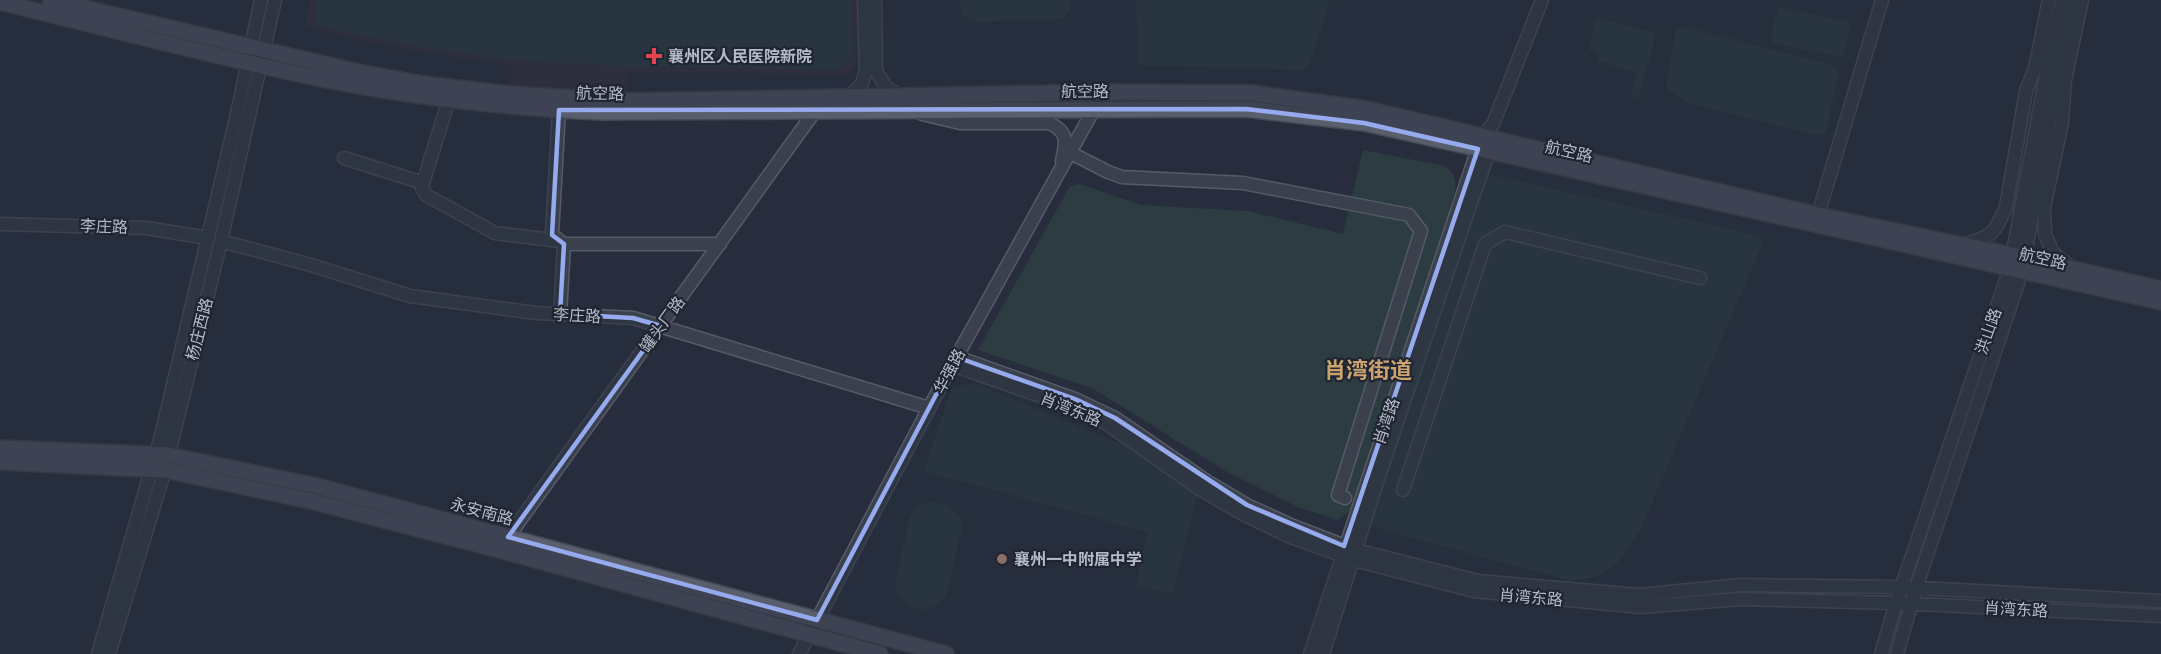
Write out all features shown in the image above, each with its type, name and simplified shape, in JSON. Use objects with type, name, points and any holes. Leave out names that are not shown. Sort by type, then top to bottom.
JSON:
[{"type":"main road","name":"航空路","points":[[50,0],[256,56],[323,80],[449,99],[559,110],[601,112],[1246,109],[1364,123],[1487,140],[1963,244],[2017,263],[2073,269],[2161,289]]},
{"type":"main road","name":"航空路","points":[[0,2],[256,56],[424,84],[509,94],[626,101],[1106,92],[1275,95],[1367,109],[1487,140],[2017,263],[2161,302]]},
{"type":"main road","name":"永安南路","points":[[0,448],[160,462],[317,486],[946,654]]},
{"type":"main road","name":"永安南路","points":[[0,462],[160,462],[500,550],[880,654]]},
{"type":"street","name":"杨庄西路","points":[[109,654],[221,241],[256,56],[261,0]]},
{"type":"street","name":"杨庄西路","points":[[98,654],[160,462],[236,118],[275,0]]},
{"type":"street","points":[[848,97],[862,84],[866,70],[864,0]]},
{"type":"street","points":[[874,0],[876,71],[886,87],[900,96]]},
{"type":"street","name":"肖湾路","points":[[1310,654],[1349,553],[1487,140],[1542,0]]},
{"type":"street","points":[[1818,214],[1882,0]]},
{"type":"street","points":[[1963,244],[1987,237],[1999,223],[2006,207],[2026,91],[2035,68],[2049,0]]},
{"type":"street","name":"洪山路","points":[[1881,654],[1896,603],[2017,263],[2062,0]]},
{"type":"street","name":"洪山路","points":[[1896,654],[2017,263],[2071,0]]},
{"type":"street","points":[[2073,269],[2053,253],[2045,234],[2044,208],[2062,123],[2065,80],[2082,0]]},
{"type":"street","name":"华强路","points":[[799,654],[954,361],[1094,109],[1106,92]]},
{"type":"street","points":[[449,99],[422,188],[426,195],[495,233],[562,242],[720,244]]},
{"type":"street","points":[[559,110],[552,235],[562,242]]},
{"type":"street","points":[[907,110],[960,123],[1049,123],[1063,132],[1066,145],[1059,175]]},
{"type":"street","name":"罐头厂路","points":[[508,537],[815,111]]},
{"type":"street","points":[[1071,153],[1122,177],[1243,183],[1409,215],[1421,231],[1338,495],[1344,498]]},
{"type":"street","points":[[344,158],[423,183]]},
{"type":"street","name":"李庄路","points":[[0,224],[146,228],[208,238]]},
{"type":"street","points":[[1403,490],[1485,244],[1505,232],[1700,278]]},
{"type":"street","name":"李庄路","points":[[221,241],[311,265],[410,296],[536,313],[633,318],[929,408]]},
{"type":"street","points":[[560,314],[562,242]]},
{"type":"street","name":"肖湾东路","points":[[954,361],[1075,399],[1115,418],[1208,482],[1247,505],[1349,553],[1474,591],[1640,607],[1741,599],[1896,603],[2161,616]]},
{"type":"street","name":"肖湾路","points":[[1323,654],[1349,553]]},
{"type":"street","name":"肖湾东路","points":[[1349,553],[1478,581],[1639,595],[1740,585],[1902,587],[2161,601]]},
{"type":"highlighted area","points":[[1246,109],[1364,123],[1478,149],[1344,546],[1247,505],[1115,418],[1075,399],[956,357],[817,620],[508,537],[661,326],[633,318],[560,314],[564,244],[552,235],[559,110]]},
{"type":"shaded area","name":"襄州区人民医院新院","points":[[310,0],[857,0],[860,62],[847,75],[628,72],[625,101],[509,94],[512,65],[407,50],[305,27]]},
{"type":"shaded area","name":"襄州区人民医院新院","points":[[317,0],[852,0],[854,56],[839,70],[629,67],[512,60],[410,45],[321,26],[313,19]]},
{"type":"shaded area","points":[[960,0],[1070,0],[1070,11],[1063,19],[971,22],[961,13]]},
{"type":"shaded area","points":[[1136,0],[1330,0],[1310,64],[1304,70],[1138,65]]},
{"type":"shaded area","points":[[1778,7],[1851,22],[1843,58],[1770,42]]},
{"type":"shaded area","points":[[1597,17],[1656,33],[1639,98],[1631,96],[1637,72],[1597,61],[1599,53],[1589,50]]},
{"type":"shaded area","points":[[1685,27],[1830,64],[1839,72],[1826,132],[1818,135],[1686,102],[1666,89],[1675,34],[1678,28]]},
{"type":"shaded area","points":[[1363,150],[1445,166],[1454,176],[1455,191],[1351,510],[1338,520],[1298,507],[1227,472],[1092,388],[978,350],[1070,186],[1079,184],[1141,205],[1248,211],[1343,234]]},
{"type":"shaded area","points":[[1487,174],[1761,236],[1761,247],[1640,531],[1620,560],[1613,567],[1596,576],[1570,581],[1377,528],[1372,521],[1370,512]]},
{"type":"shaded area","points":[[972,382],[1134,450],[1197,496],[1172,594],[1136,587],[1147,532],[924,471],[951,390]]},
{"type":"shaded area","points":[[927,502],[944,504],[949,507],[963,524],[946,595],[932,607],[916,609],[902,601],[895,584],[910,516],[916,508]]},
{"type":"place","name":"襄州区人民医院新院","points":[[654,56]]},
{"type":"place","name":"襄州一中附属中学","points":[[1002,559]]},
{"type":"district","name":"肖湾街道","points":[[1368,370]]}]
